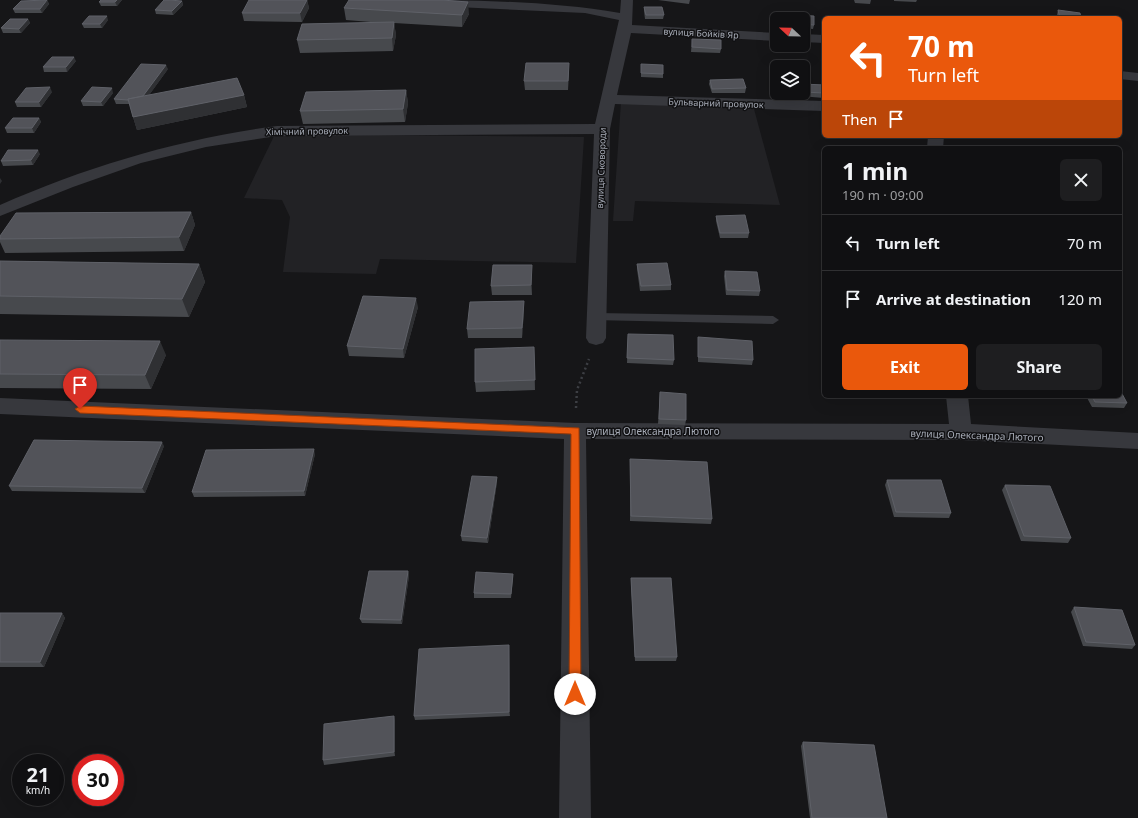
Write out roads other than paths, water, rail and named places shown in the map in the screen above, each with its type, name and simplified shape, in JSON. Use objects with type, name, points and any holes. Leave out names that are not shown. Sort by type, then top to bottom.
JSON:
[{"type":"street","name":"вулиця Бойків Яр","points":[[392,0],[585,9],[625,24],[770,36]]},
{"type":"street","name":"вулиця Сковороди","points":[[596,338],[602,129],[625,24],[627,0]]},
{"type":"street","points":[[810,38],[822,39]]},
{"type":"street","points":[[1122,75],[1138,77]]},
{"type":"street","name":"Бульварний провулок","points":[[609,99],[755,105],[792,104],[822,106]]},
{"type":"street","name":"Хімічний провулок","points":[[0,211],[50,188],[158,154],[254,133],[277,131],[602,129]]},
{"type":"street","points":[[957,398],[961,432]]},
{"type":"street","name":"вулиця Олександра Лютого","points":[[0,406],[575,431],[961,432],[1138,441]]},
{"type":"street","points":[[575,431],[575,818]]},
{"type":"lane","points":[[597,317],[773,320]]}]
